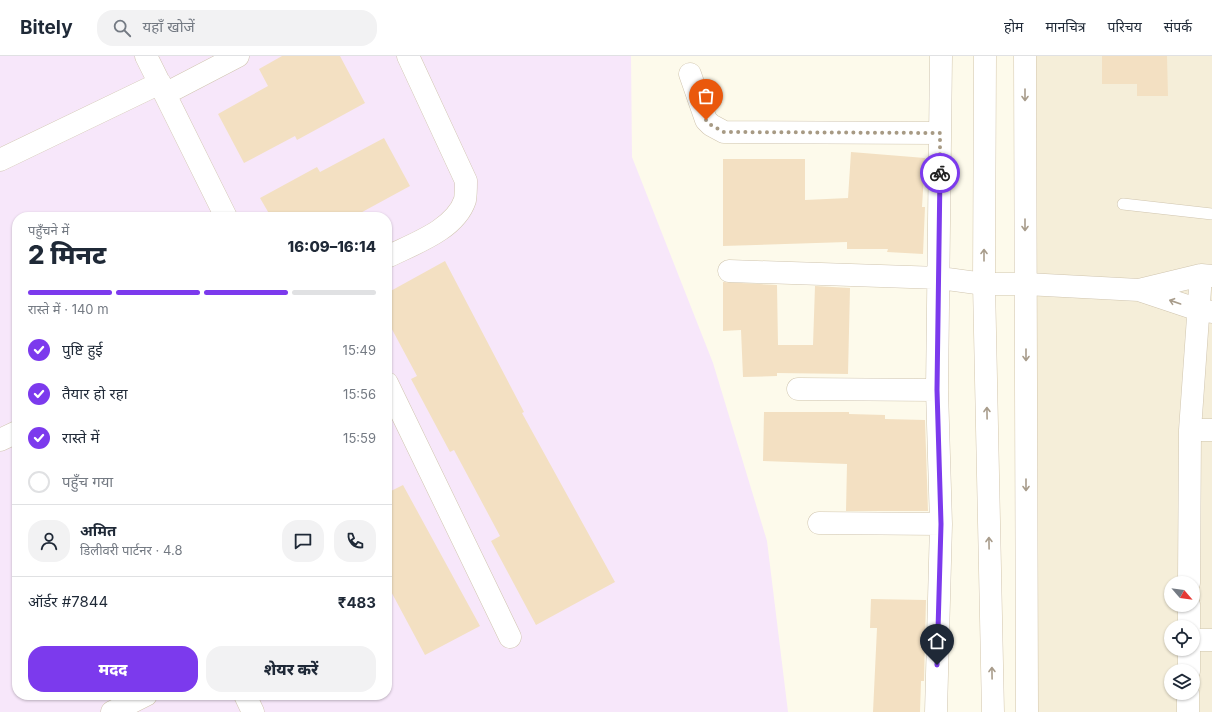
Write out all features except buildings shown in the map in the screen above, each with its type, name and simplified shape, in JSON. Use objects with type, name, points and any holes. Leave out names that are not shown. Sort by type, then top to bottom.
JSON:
[{"type":"street","points":[[146,56],[224,212]]},
{"type":"street","points":[[0,160],[238,56]]},
{"type":"street","points":[[392,255],[436,234],[457,213],[465,199],[466,181],[408,56]]},
{"type":"street","points":[[936,712],[941,524],[937,390],[940,278],[941,56]]},
{"type":"street","points":[[985,56],[984,284],[993,712]]},
{"type":"street","points":[[1025,56],[1027,712]]},
{"type":"street","points":[[690,74],[706,120],[711,125],[724,132],[940,133]]},
{"type":"street","points":[[729,271],[940,278],[984,284],[1026,284],[1139,290],[1205,311]]},
{"type":"street","points":[[1139,290],[1207,276],[1205,311],[1190,430],[1190,576]]},
{"type":"street","points":[[798,389],[937,390]]},
{"type":"street","points":[[392,393],[510,637]]},
{"type":"street","points":[[1190,430],[1212,430]]},
{"type":"street","points":[[0,440],[12,434]]},
{"type":"street","points":[[820,523],[941,524]]},
{"type":"street","points":[[1200,640],[1212,640]]},
{"type":"street","points":[[112,712],[136,700]]},
{"type":"street","points":[[247,700],[253,712]]},
{"type":"street","points":[[1188,700],[1188,712]]},
{"type":"lane","points":[[1123,204],[1212,214]]},
{"type":"shaded area","points":[[0,56],[631,56],[632,157],[713,363],[767,541],[788,712],[0,712]]},
{"type":"shaded area","points":[[1018,56],[1212,56],[1212,712],[1036,712]]},
{"type":"way so far","points":[[706,120],[711,125],[724,132],[940,133],[940,173]]},
{"type":"route","points":[[937,665],[941,524],[937,390],[940,278],[940,173]]}]
